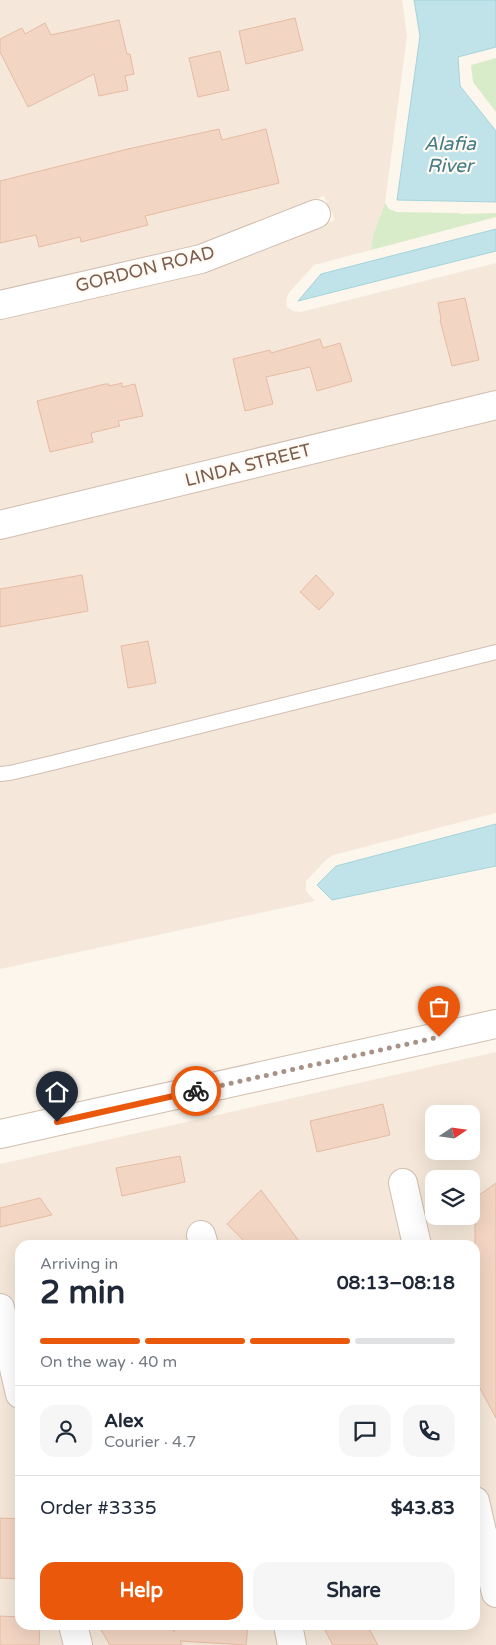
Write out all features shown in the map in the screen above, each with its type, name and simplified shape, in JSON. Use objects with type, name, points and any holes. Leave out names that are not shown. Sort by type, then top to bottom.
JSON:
[{"type":"street","name":"GORDON ROAD","points":[[0,305],[201,259],[316,214]]},
{"type":"street","name":"LINDA STREET","points":[[0,526],[496,405]]},
{"type":"street","points":[[0,1134],[496,1024]]},
{"type":"street","points":[[403,1183],[416,1240]]},
{"type":"street","points":[[0,1308],[15,1372]]},
{"type":"street","points":[[480,1522],[496,1593]]},
{"type":"street","points":[[74,1630],[78,1645]]},
{"type":"street","points":[[289,1630],[292,1645]]},
{"type":"lane","points":[[0,774],[52,763],[496,652]]},
{"type":"shaded area","points":[[0,0],[402,0],[407,36],[385,203],[373,235],[371,250],[314,265],[288,294],[287,307],[293,311],[301,312],[496,263],[496,391],[0,511],[0,318],[204,271],[335,220],[324,196],[196,246],[0,291]]},
{"type":"shaded area","points":[[496,418],[496,813],[333,855],[306,881],[306,891],[315,901],[0,969],[0,539]]},
{"type":"shaded area","points":[[496,1052],[496,1645],[0,1645],[0,1164]]},
{"type":"green space","points":[[496,58],[496,112],[473,82],[471,65]]},
{"type":"green space","points":[[385,203],[389,209],[397,212],[496,213],[496,217],[371,250],[373,235]]},
{"type":"water","name":"Alafia River","points":[[414,0],[496,0],[496,47],[458,57],[460,86],[496,131],[496,202],[397,200],[420,36]]},
{"type":"water","points":[[496,229],[496,251],[298,301],[321,274]]},
{"type":"water","points":[[496,824],[496,866],[332,900],[317,885],[336,866]]},
{"type":"building","points":[[295,18],[303,50],[246,64],[239,31]]},
{"type":"building","points":[[119,20],[134,74],[125,76],[128,90],[99,96],[94,74],[28,107],[0,52],[0,39],[22,28],[25,34],[45,23],[51,35]]},
{"type":"building","points":[[220,51],[229,90],[198,97],[189,58]]},
{"type":"building","points":[[219,129],[222,140],[266,129],[279,183],[145,216],[148,225],[81,242],[80,237],[39,247],[36,235],[0,243],[0,181],[128,149]]},
{"type":"building","points":[[465,298],[479,360],[452,366],[440,320],[438,303]]},
{"type":"building","points":[[320,339],[323,348],[340,343],[352,381],[317,391],[310,367],[266,377],[273,404],[245,411],[233,359],[270,350],[271,353]]},
{"type":"building","points":[[122,383],[122,387],[135,384],[143,416],[118,421],[120,426],[91,433],[93,442],[50,452],[37,401],[105,384],[109,384],[109,386]]},
{"type":"building","points":[[82,575],[88,611],[0,627],[0,589]]},
{"type":"building","points":[[316,575],[334,594],[319,610],[300,592]]},
{"type":"building","points":[[148,641],[156,683],[128,688],[121,646]]},
{"type":"building","points":[[383,1104],[390,1135],[317,1152],[310,1121]]},
{"type":"building","points":[[180,1156],[185,1182],[122,1196],[116,1168]]},
{"type":"building","points":[[496,1183],[496,1418],[480,1388],[480,1240],[475,1240],[475,1225],[480,1225],[480,1194]]},
{"type":"building","points":[[261,1190],[298,1240],[243,1240],[227,1224]]},
{"type":"building","points":[[40,1198],[52,1215],[0,1227],[0,1208]]},
{"type":"building","points":[[0,1518],[15,1519],[15,1579],[0,1578]]},
{"type":"building","points":[[0,1616],[15,1617],[15,1630],[40,1630],[39,1645],[0,1645]]},
{"type":"building","points":[[101,1630],[173,1630],[174,1632],[174,1630],[248,1630],[246,1645],[180,1641],[182,1645],[110,1645]]},
{"type":"building","points":[[325,1630],[370,1630],[378,1645],[333,1645]]},
{"type":"way so far","points":[[196,1091],[439,1037]]},
{"type":"route","points":[[57,1122],[196,1091]]}]
